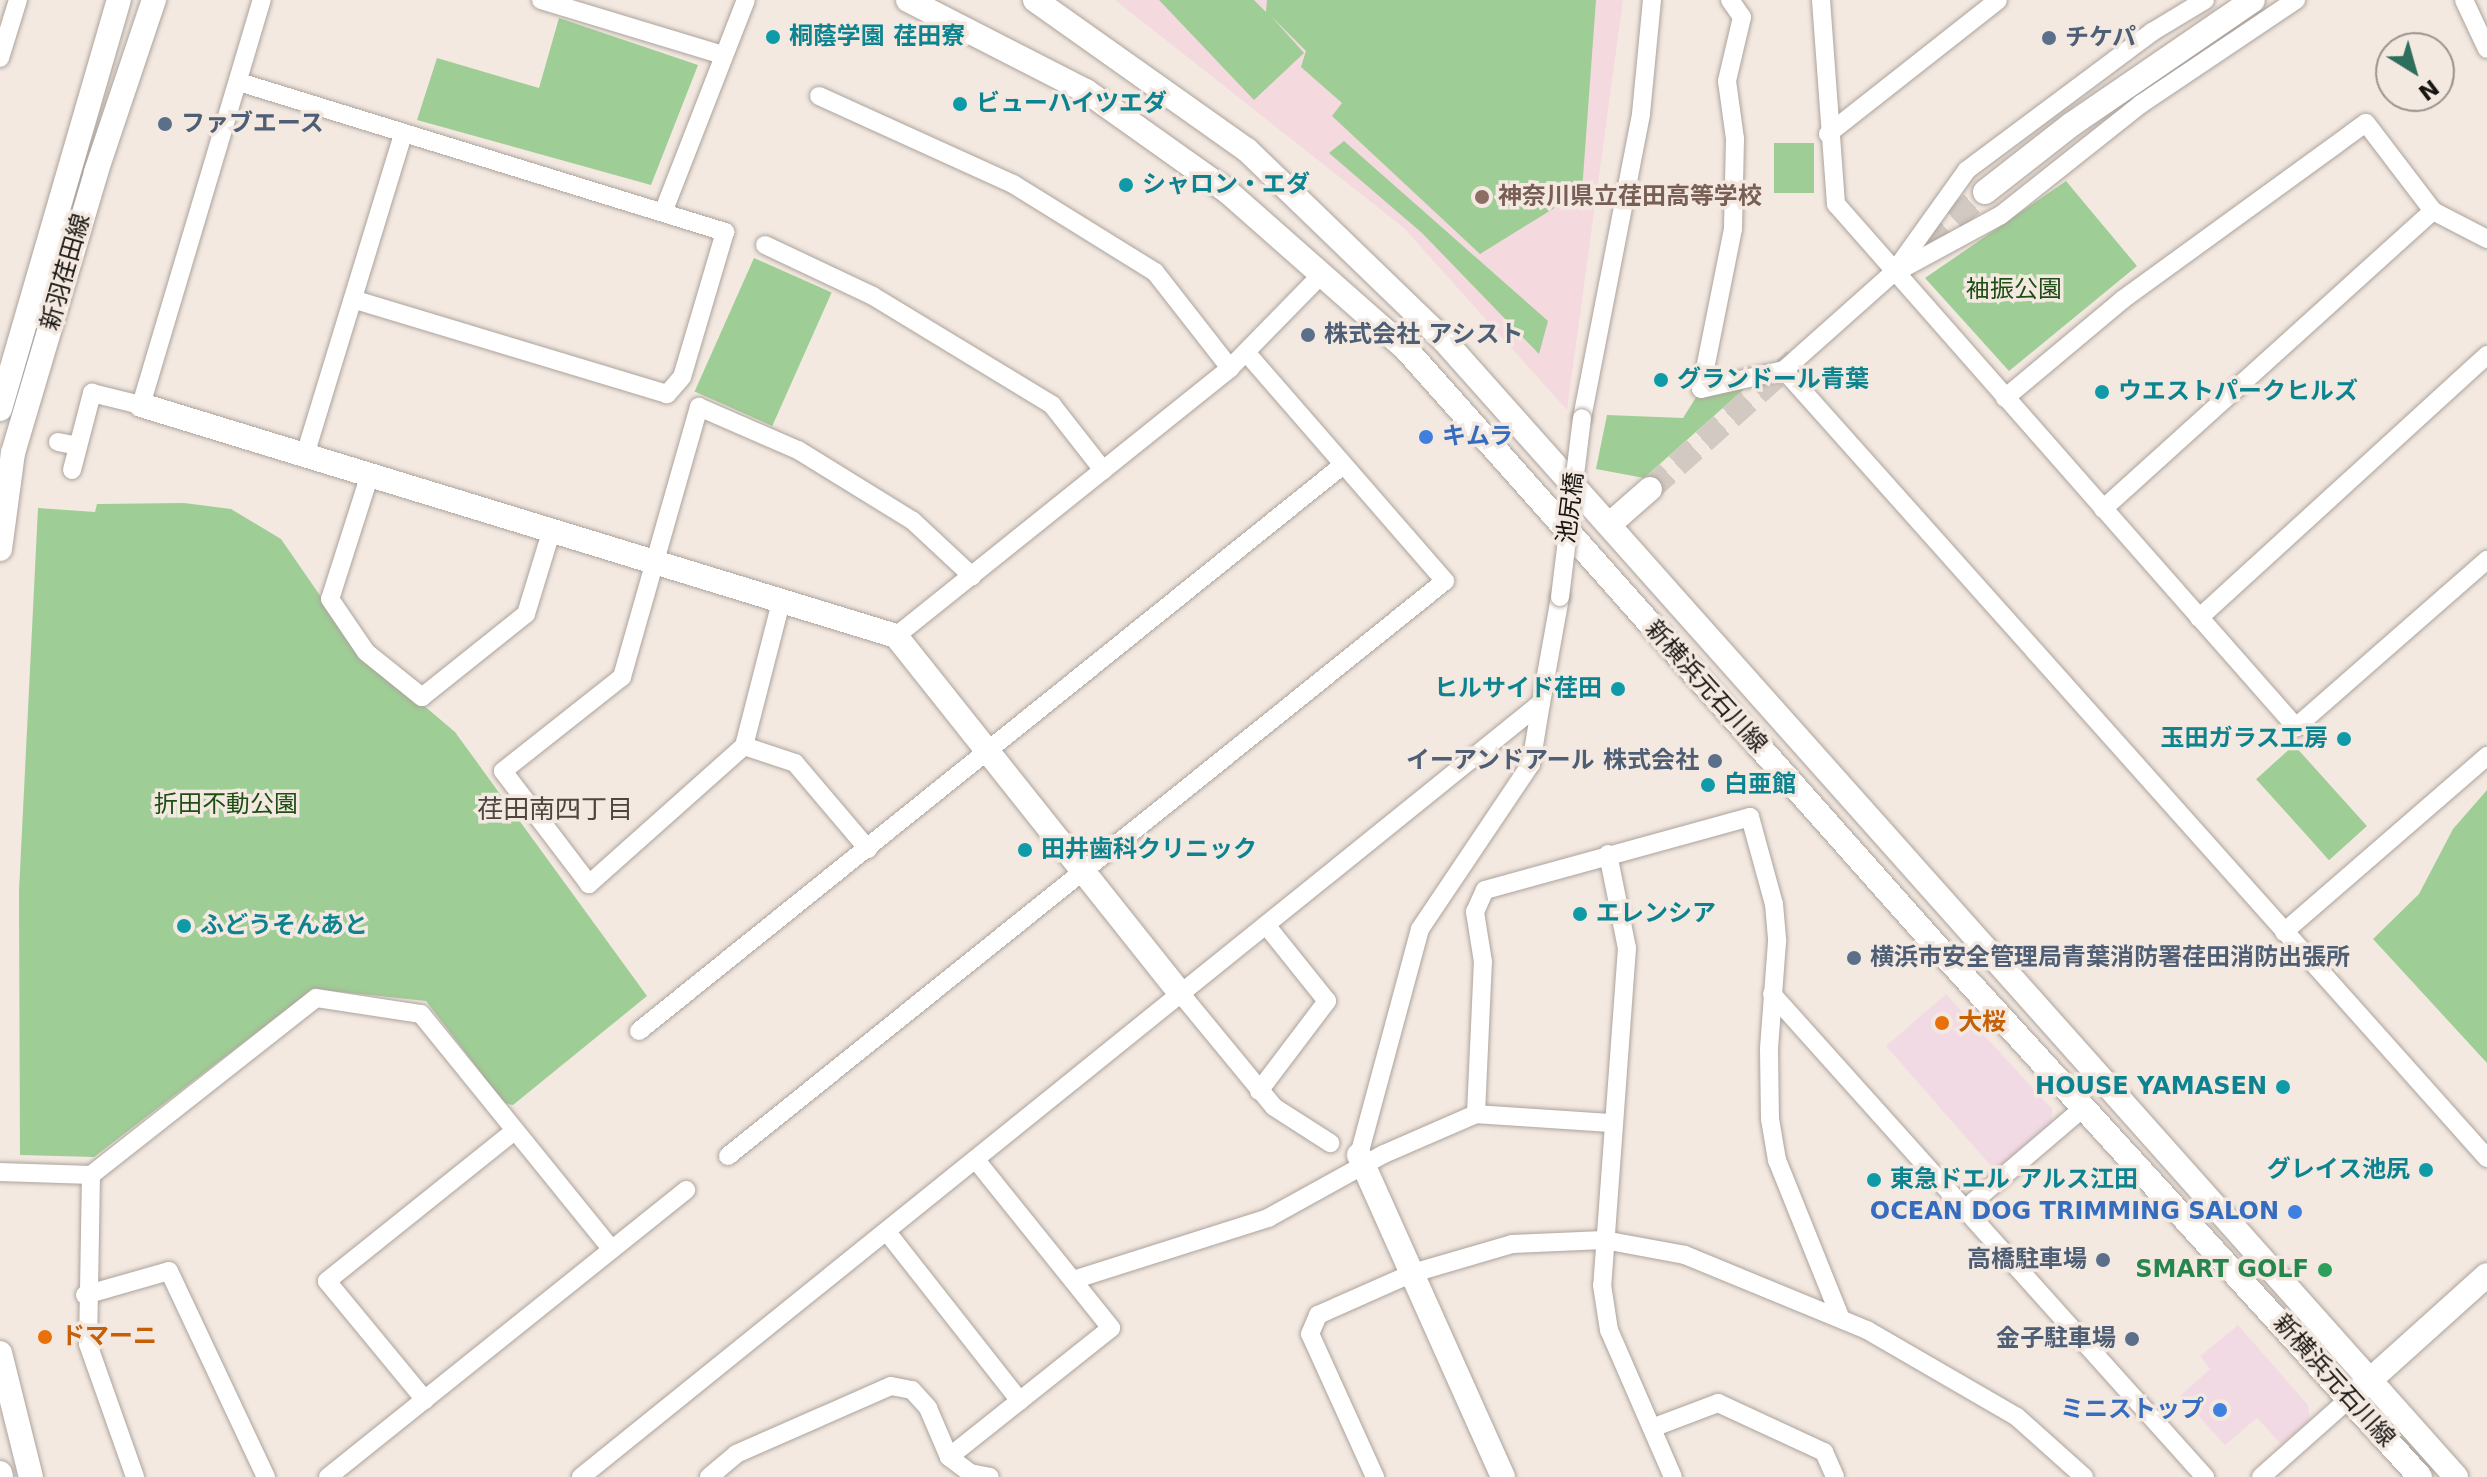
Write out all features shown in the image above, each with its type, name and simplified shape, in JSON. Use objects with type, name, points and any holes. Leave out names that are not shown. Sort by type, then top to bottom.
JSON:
[{"type":"street","points":[[0,58],[18,0]]},
{"type":"street","name":"新羽荏田線","points":[[0,409],[119,0]]},
{"type":"street","name":"新羽荏田線","points":[[0,549],[13,453],[96,172],[154,0]]},
{"type":"street","points":[[141,405],[262,0]]},
{"type":"street","points":[[541,0],[723,55]]},
{"type":"street","points":[[664,210],[746,0]]},
{"type":"street","name":"新横浜元石川線","points":[[908,0],[1086,91],[1228,192],[1406,349],[2083,1108],[2420,1477]]},
{"type":"street","name":"新横浜元石川線","points":[[1035,0],[1247,150],[1442,338],[2456,1477]]},
{"type":"street","name":"池尻橋","points":[[1362,1160],[1420,929],[1531,764],[1560,597],[1582,418],[1641,114],[1652,0]]},
{"type":"street","points":[[1730,0],[1742,17],[1727,81],[1735,139],[1733,229],[1701,389],[1717,381],[1784,370],[1894,272],[1967,170],[2152,32],[2205,0]]},
{"type":"street","points":[[1821,0],[1828,134],[1836,204],[2296,727],[2487,560]]},
{"type":"street","points":[[1828,134],[1998,0]]},
{"type":"street","points":[[1985,192],[2072,124],[2253,0]]},
{"type":"street","points":[[1894,272],[2001,215],[2141,104],[2296,0]]},
{"type":"street","points":[[2464,0],[2487,49]]},
{"type":"street","points":[[239,82],[403,134],[664,210],[725,232],[682,377],[667,394],[353,299]]},
{"type":"street","points":[[819,96],[1013,184],[1155,272],[1230,368]]},
{"type":"street","points":[[2005,398],[2122,300],[2366,123],[2433,211],[2487,239]]},
{"type":"street","points":[[305,455],[403,134]]},
{"type":"street","points":[[2103,509],[2433,211]]},
{"type":"street","points":[[765,245],[873,296],[1052,405],[1103,470]]},
{"type":"street","points":[[896,636],[1230,368],[1323,273]]},
{"type":"street","points":[[728,1156],[1445,581],[1246,352]]},
{"type":"street","points":[[2199,618],[2487,355]]},
{"type":"street","points":[[1784,370],[2487,1158]]},
{"type":"street","points":[[72,470],[92,393],[552,529],[896,636],[1259,1091],[1330,1143]]},
{"type":"street","points":[[781,602],[744,746],[589,884],[503,771],[622,677],[699,407],[798,450],[913,521],[972,576]]},
{"type":"street","points":[[58,442],[78,446]]},
{"type":"street","points":[[639,1031],[1343,465]]},
{"type":"street","points":[[370,474],[330,599],[366,652],[422,697],[526,614],[552,529]]},
{"type":"street","points":[[1610,524],[1650,489]]},
{"type":"street","points":[[581,1477],[1541,703]]},
{"type":"street","points":[[744,746],[795,763],[868,849]]},
{"type":"street","points":[[2284,932],[2487,756]]},
{"type":"street","points":[[1476,1114],[1483,962],[1475,912],[1485,890],[1750,817],[1774,904],[1777,942],[1772,994],[1770,1119],[1777,1160],[1840,1317]]},
{"type":"street","points":[[1608,854],[1627,948],[1602,1285],[1609,1330],[1673,1477]]},
{"type":"street","points":[[1259,1091],[1327,1001],[1267,926]]},
{"type":"street","points":[[1772,994],[2205,1477]]},
{"type":"street","points":[[0,1172],[91,1175],[316,998],[421,1014],[611,1249]]},
{"type":"street","points":[[1966,1208],[2083,1108]]},
{"type":"street","points":[[1073,1280],[1246,1227],[1362,1160],[1476,1114],[1613,1123]]},
{"type":"street","points":[[425,1400],[327,1281],[514,1131]]},
{"type":"street","points":[[949,1457],[1111,1328],[976,1160]]},
{"type":"street","points":[[1362,1160],[1503,1477]]},
{"type":"street","points":[[91,1175],[85,1295],[88,1344],[135,1477]]},
{"type":"street","points":[[328,1477],[686,1190]]},
{"type":"street","points":[[887,1232],[1020,1401]]},
{"type":"street","points":[[1375,1477],[1310,1334],[1318,1315],[1413,1273],[1512,1244],[1604,1240],[1685,1255],[1840,1317],[2006,1409],[2084,1477]]},
{"type":"street","points":[[85,1295],[169,1271],[266,1477]]},
{"type":"street","points":[[2261,1477],[2487,1275]]},
{"type":"street","points":[[0,1353],[31,1477]]},
{"type":"street","points":[[709,1477],[736,1454],[891,1386],[912,1390],[928,1408],[949,1457],[970,1473],[990,1477]]},
{"type":"street","points":[[1652,1428],[1718,1403],[1824,1452],[1835,1477]]},
{"type":"shaded area","name":"神奈川県立荏田高等学校","points":[[1115,0],[1623,0],[1567,410],[1404,228]]},
{"type":"shaded area","points":[[1946,994],[2052,1109],[2052,1129],[1998,1174],[1886,1046]]},
{"type":"shaded area","points":[[2238,1325],[2308,1405],[2310,1421],[2281,1444],[2257,1418],[2225,1445],[2180,1396],[2210,1369],[2200,1356]]},
{"type":"green space","name":"神奈川県立荏田高等学校","points":[[1159,0],[1254,0],[1266,12],[1267,0],[1596,0],[1582,191],[1480,254],[1332,116],[1342,103],[1301,67],[1306,51],[1269,14],[1304,53],[1254,100]]},
{"type":"green space","points":[[559,18],[698,65],[651,185],[417,120],[437,58],[539,88]]},
{"type":"green space","points":[[1344,141],[1548,321],[1539,354],[1422,233],[1329,153]]},
{"type":"green space","points":[[1774,143],[1814,143],[1814,193],[1774,193]]},
{"type":"green space","name":"袖振公園","points":[[2066,181],[2137,266],[2009,371],[1925,278]]},
{"type":"green space","points":[[754,258],[832,293],[772,426],[695,391]]},
{"type":"green space","points":[[1752,382],[1644,478],[1596,469],[1607,415],[1683,418],[1700,391]]},
{"type":"green space","name":"折田不動公園","points":[[184,503],[231,509],[281,539],[357,649],[455,732],[647,996],[513,1105],[504,1103],[426,1001],[313,989],[94,1157],[20,1155],[19,891],[38,508],[95,512],[97,504]]},
{"type":"green space","points":[[2294,745],[2367,826],[2329,860],[2256,779]]},
{"type":"green space","points":[[2487,790],[2487,1063],[2373,939],[2419,894],[2453,829]]},
{"type":"tunnel","points":[[1900,267],[1985,192]]},
{"type":"tunnel","points":[[1650,489],[1795,360]]},
{"type":"place","name":"桐蔭学園 荏田寮","points":[[773,37]]},
{"type":"place","name":"チケパ","points":[[2049,38]]},
{"type":"place","name":"ビューハイツエダ","points":[[960,104]]},
{"type":"place","name":"ファブエース","points":[[165,124]]},
{"type":"place","name":"シャロン・エダ","points":[[1126,185]]},
{"type":"place","name":"神奈川県立荏田高等学校","points":[[1482,197]]},
{"type":"place","name":"株式会社 アシスト","points":[[1308,335]]},
{"type":"place","name":"グランドール青葉","points":[[1661,380]]},
{"type":"place","name":"ウエストパークヒルズ","points":[[2102,392]]},
{"type":"place","name":"キムラ","points":[[1426,437]]},
{"type":"place","name":"ヒルサイド荏田","points":[[1618,689]]},
{"type":"place","name":"玉田ガラス工房","points":[[2344,739]]},
{"type":"place","name":"イーアンドアール 株式会社","points":[[1715,761]]},
{"type":"place","name":"白亜館","points":[[1708,785]]},
{"type":"place","name":"田井歯科クリニック","points":[[1025,850]]},
{"type":"place","name":"エレンシア","points":[[1580,914]]},
{"type":"place","name":"ふどうそんあと","points":[[184,926]]},
{"type":"place","name":"横浜市安全管理局青葉消防署荏田消防出張所","points":[[1854,958]]},
{"type":"place","name":"大桜","points":[[1942,1023]]},
{"type":"place","name":"HOUSE YAMASEN","points":[[2283,1087]]},
{"type":"place","name":"グレイス池尻","points":[[2426,1170]]},
{"type":"place","name":"東急ドエル アルス江田","points":[[1874,1180]]},
{"type":"place","name":"OCEAN DOG TRIMMING SALON","points":[[2295,1212]]},
{"type":"place","name":"高橋駐車場","points":[[2103,1260]]},
{"type":"place","name":"SMART GOLF","points":[[2325,1270]]},
{"type":"place","name":"ドマーニ","points":[[45,1337]]},
{"type":"place","name":"金子駐車場","points":[[2132,1339]]},
{"type":"place","name":"ミニストップ","points":[[2220,1410]]},
{"type":"district","name":"荏田南四丁目","points":[[555,810]]}]
